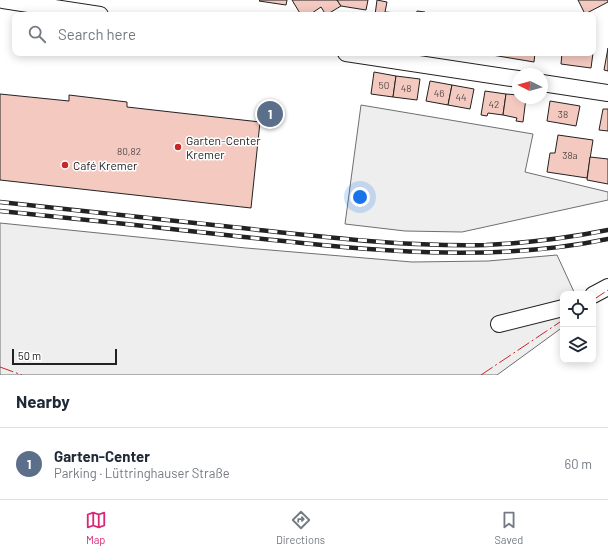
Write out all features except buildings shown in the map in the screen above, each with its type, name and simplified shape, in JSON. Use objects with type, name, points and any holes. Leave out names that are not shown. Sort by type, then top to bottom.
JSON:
[{"type":"street","points":[[3,0],[79,6],[93,12]]},
{"type":"street","points":[[366,56],[512,78]]},
{"type":"street","points":[[548,84],[608,93]]},
{"type":"street","points":[[596,293],[608,287]]},
{"type":"street","points":[[499,324],[560,309]]},
{"type":"shaded area","points":[[361,105],[533,134],[525,172],[608,192],[608,200],[462,232],[405,231],[345,224]]},
{"type":"shaded area","points":[[0,223],[246,248],[412,262],[488,261],[557,255],[574,291],[560,291],[560,329],[497,375],[0,375]]},
{"type":"railway","points":[[0,202],[390,243],[486,245],[563,238],[608,230]]},
{"type":"railway","points":[[0,211],[289,242],[381,250],[472,253],[518,251],[563,247],[608,239]]},
{"type":"power","points":[[596,298],[608,290]]},
{"type":"power","points":[[481,375],[560,322]]},
{"type":"power","points":[[0,367],[22,375]]},
{"type":"place","name":"Garten-Center","points":[[270,114]]},
{"type":"place","name":"Garten-Center Kremer","points":[[178,147]]},
{"type":"place","name":"Café Kremer","points":[[65,165]]}]
